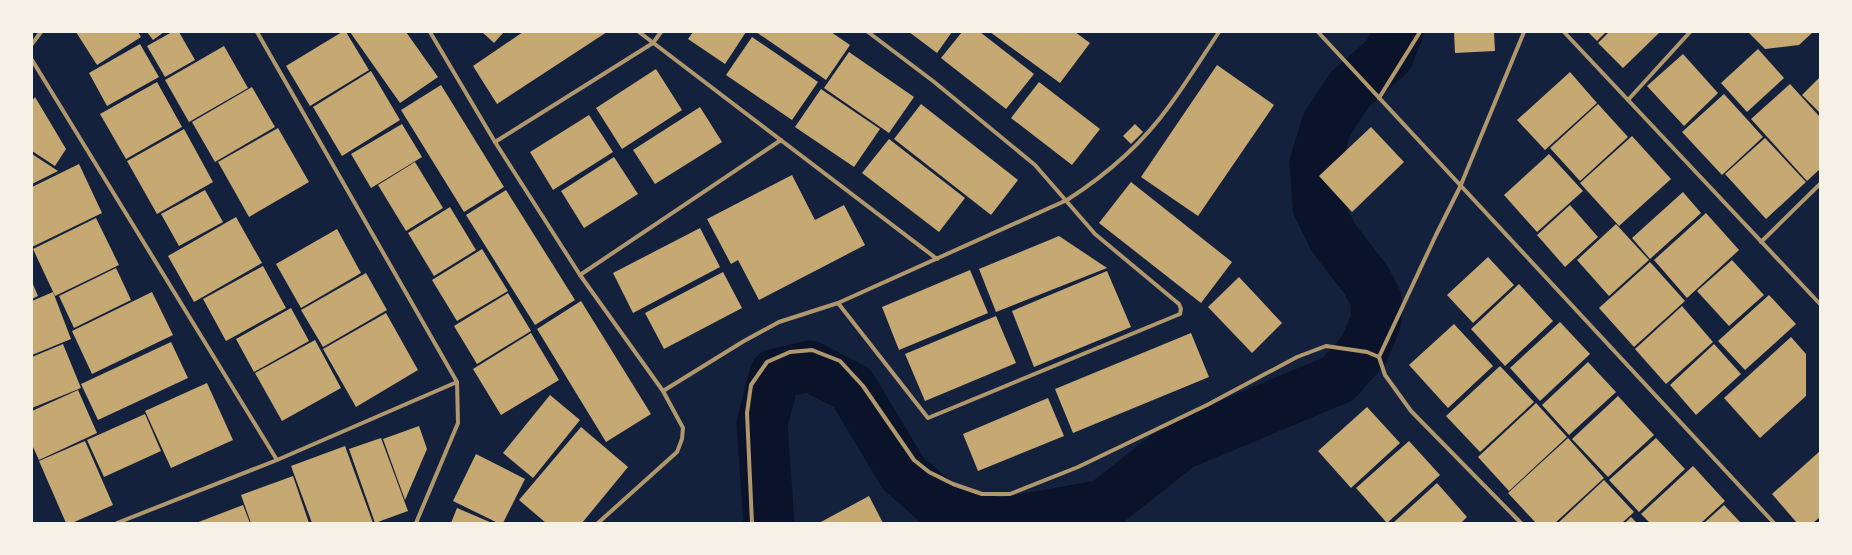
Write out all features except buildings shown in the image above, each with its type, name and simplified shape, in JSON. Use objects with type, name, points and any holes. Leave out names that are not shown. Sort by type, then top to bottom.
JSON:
[{"type":"street","points":[[32,44],[41,32]]},
{"type":"street","points":[[257,32],[457,382],[458,424],[416,523]]},
{"type":"street","points":[[430,32],[495,142],[580,275],[663,390],[683,428],[682,439],[677,452],[598,523]]},
{"type":"street","points":[[639,32],[937,259]]},
{"type":"street","points":[[495,142],[653,43],[662,32]]},
{"type":"street","points":[[838,304],[928,418],[1180,314],[1181,309],[1179,304],[1095,234],[1035,165],[933,82],[868,32]]},
{"type":"street","points":[[663,390],[744,341],[779,322],[838,304],[1067,200],[1094,182],[1140,140],[1169,106],[1219,32]]},
{"type":"street","points":[[1318,32],[1460,187],[1774,523]]},
{"type":"street","points":[[1379,98],[1420,32]]},
{"type":"street","points":[[1521,523],[1411,411],[1385,375],[1379,357],[1460,187],[1524,32]]},
{"type":"street","points":[[1564,32],[1820,304]]},
{"type":"street","points":[[1628,100],[1690,32]]},
{"type":"street","points":[[32,60],[277,460]]},
{"type":"street","points":[[580,275],[781,140]]},
{"type":"street","points":[[1761,242],[1820,184]]},
{"type":"street","points":[[752,523],[747,413],[751,385],[767,362],[790,352],[812,350],[840,360],[863,386],[914,460],[929,472],[953,484],[982,494],[1010,494],[1078,467],[1207,405],[1298,357],[1326,346],[1367,352],[1379,357]]},
{"type":"street","points":[[118,523],[277,460],[457,382]]},
{"type":"waterway","points":[[1002,523],[1104,505],[1180,445],[1338,379],[1364,350],[1376,321],[1376,299],[1366,280],[1333,237],[1318,206],[1315,163],[1327,124],[1351,88],[1388,56],[1398,32]]},
{"type":"waterway","points":[[769,523],[762,424],[775,374],[810,366],[852,388],[903,473],[942,507],[996,523]]}]
